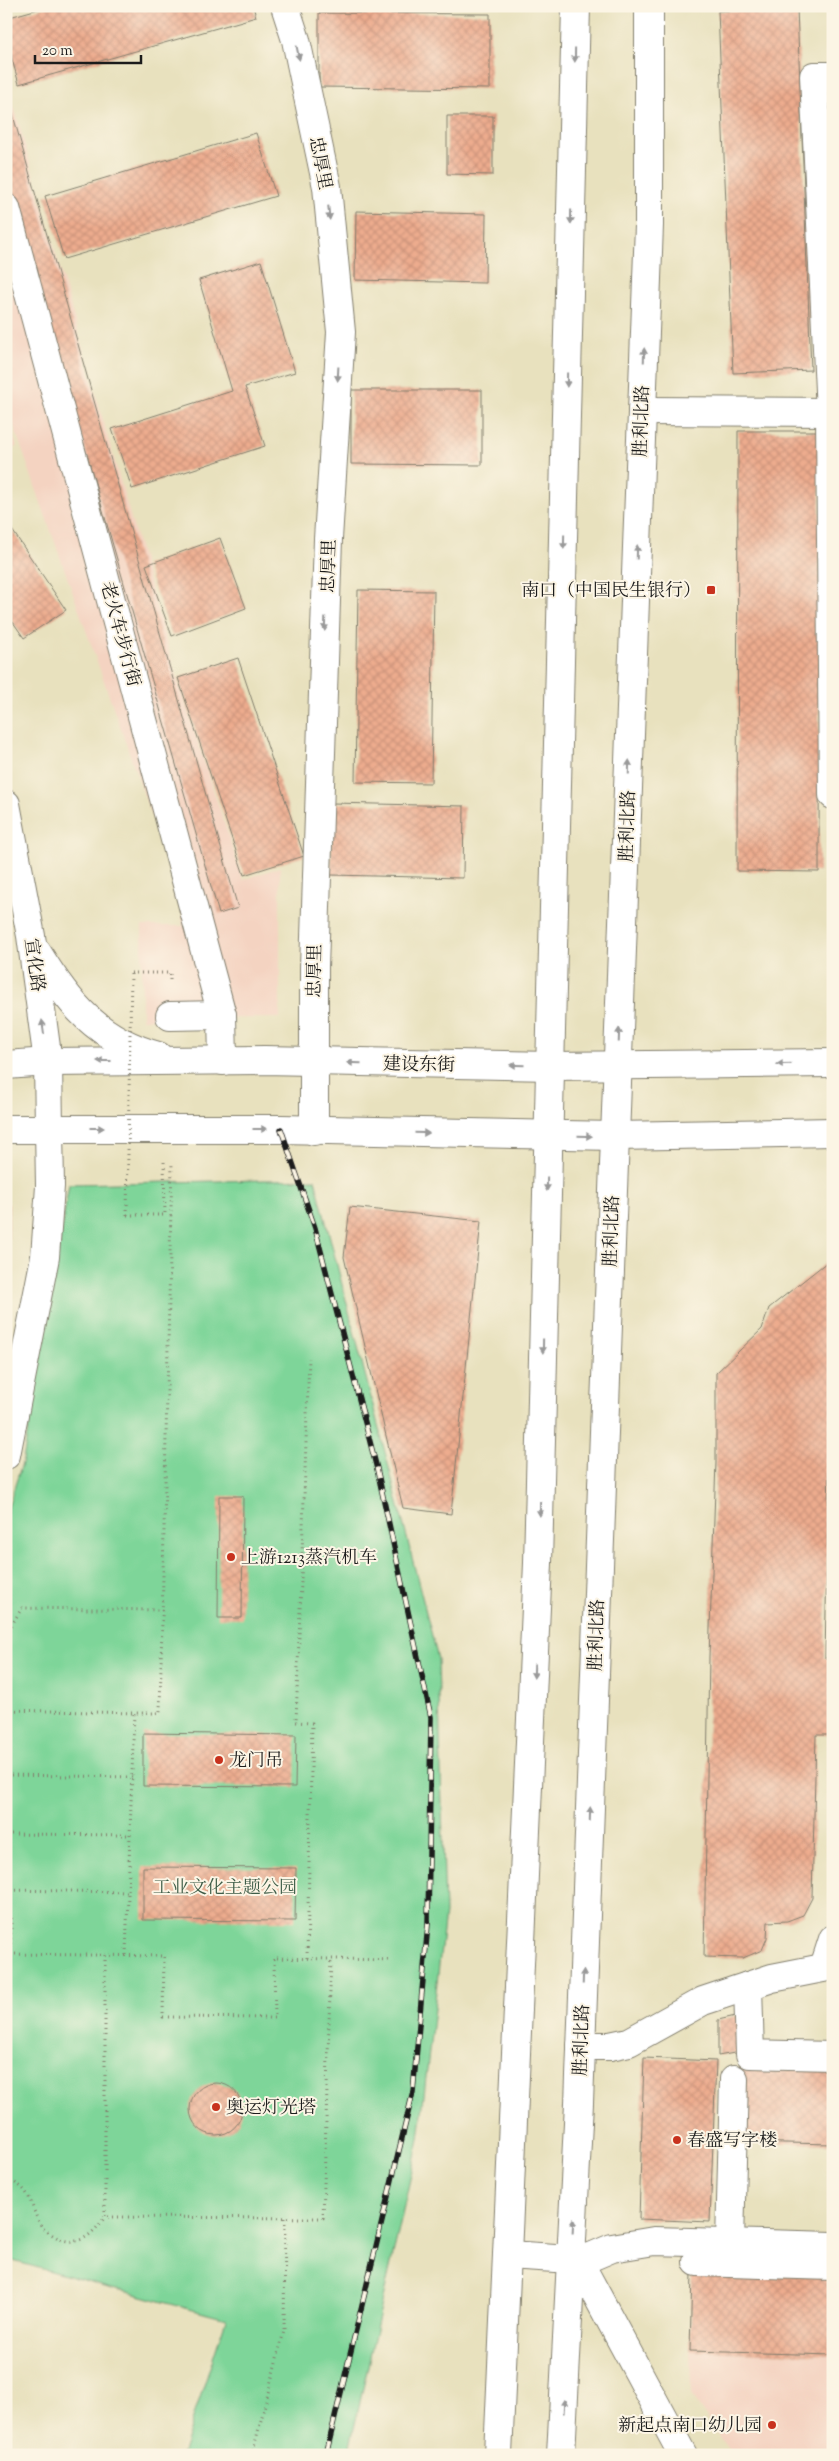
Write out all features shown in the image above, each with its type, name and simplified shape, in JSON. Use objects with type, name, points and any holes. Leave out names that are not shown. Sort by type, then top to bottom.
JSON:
[{"type":"main road","name":"忠厚里","points":[[285,6],[296,40],[327,187],[341,332],[328,559],[314,958],[314,1131]]},
{"type":"main road","points":[[498,2455],[538,1563],[576,6]]},
{"type":"main road","name":"胜利北路","points":[[561,2455],[575,2260],[581,2046],[642,411],[648,225],[650,6]]},
{"type":"main road","points":[[833,76],[814,76],[828,263],[832,412],[833,795]]},
{"type":"main road","name":"老火车步行街","points":[[6,208],[222,1015],[223,1061]]},
{"type":"main road","points":[[642,411],[832,412]]},
{"type":"main road","name":"宣化路","points":[[6,804],[32,942],[48,1062],[50,1186],[45,1257],[6,1455]]},
{"type":"main road","points":[[32,942],[58,986],[75,1008],[110,1036],[145,1052],[176,1061]]},
{"type":"main road","points":[[170,1016],[222,1015]]},
{"type":"main road","name":"建设东街","points":[[6,1066],[48,1062],[176,1061],[551,1066],[833,1063]]},
{"type":"main road","points":[[6,1129],[281,1129],[615,1136],[833,1132]]},
{"type":"main road","points":[[581,2046],[610,2046],[629,2042],[703,2001],[748,1986],[828,1966],[833,1940]]},
{"type":"main road","points":[[748,1986],[750,2054],[833,2056]]},
{"type":"main road","points":[[730,2243],[734,2079]]},
{"type":"main road","points":[[508,2255],[575,2260],[632,2243],[654,2241],[833,2246]]},
{"type":"main road","points":[[575,2260],[682,2455]]},
{"type":"main road","points":[[697,2262],[833,2266]]},
{"type":"path","points":[[131,973],[127,1215],[165,1215],[164,1184],[172,1184]]},
{"type":"path","points":[[6,1710],[160,1713],[172,1129]]},
{"type":"path","points":[[307,1958],[312,1723],[296,1722],[309,1358]]},
{"type":"path","points":[[6,1634],[22,1608],[162,1610]]},
{"type":"path","points":[[126,1956],[134,1713]]},
{"type":"path","points":[[6,1775],[132,1777]]},
{"type":"path","points":[[6,1834],[130,1835]]},
{"type":"path","points":[[6,1890],[129,1892]]},
{"type":"path","points":[[6,1918],[11,1918],[10,1986],[6,1986]]},
{"type":"path","points":[[10,1954],[164,1956],[163,2017],[275,2018],[274,1958],[391,1960]]},
{"type":"path","points":[[6,2179],[19,2184],[28,2193],[42,2227],[65,2241],[78,2241],[93,2234],[105,2217],[105,1955]]},
{"type":"path","points":[[105,2217],[323,2218],[331,1959]]},
{"type":"path","points":[[252,2455],[284,2332],[285,2218]]},
{"type":"shaded area","points":[[6,79],[175,673],[243,880],[280,867],[280,1018],[142,1019],[142,926],[183,926],[181,899],[6,404]]},
{"type":"shaded area","points":[[6,417],[17,446],[6,453]]},
{"type":"shaded area","name":"新起点南口幼儿园","points":[[690,2351],[833,2355],[833,2455],[733,2455],[691,2395]]},
{"type":"green space","name":"工业文化主题公园","points":[[315,1179],[438,1659],[445,1913],[419,2139],[348,2455],[181,2455],[226,2319],[6,2259],[6,1514],[23,1460],[69,1184]]},
{"type":"building","points":[[49,6],[253,6],[256,17],[19,84],[6,38],[6,18]]},
{"type":"building","points":[[797,8],[811,370],[733,373],[718,11]]},
{"type":"building","points":[[319,13],[490,14],[490,89],[319,87]]},
{"type":"building","points":[[7,94],[238,908],[219,914],[6,173]]},
{"type":"building","points":[[827,97],[833,97],[833,172],[826,172]]},
{"type":"building","points":[[447,116],[493,116],[493,175],[447,174]]},
{"type":"building","points":[[256,133],[276,196],[64,259],[45,196]]},
{"type":"building","points":[[356,211],[486,214],[485,283],[355,280]]},
{"type":"building","points":[[261,261],[295,372],[245,387],[265,446],[132,489],[112,429],[232,391],[199,280]]},
{"type":"building","points":[[351,390],[482,390],[482,465],[351,464]]},
{"type":"building","points":[[738,431],[820,431],[819,872],[737,871]]},
{"type":"building","points":[[6,521],[66,610],[24,638],[6,612]]},
{"type":"building","points":[[220,538],[246,608],[172,636],[146,565]]},
{"type":"building","points":[[358,590],[434,591],[431,783],[355,782]]},
{"type":"building","points":[[238,658],[304,856],[244,875],[178,678]]},
{"type":"building","points":[[332,803],[464,806],[463,878],[331,875]]},
{"type":"building","points":[[6,1204],[9,1204],[8,1270],[6,1272]]},
{"type":"building","points":[[350,1207],[481,1221],[451,1514],[403,1508],[344,1257]]},
{"type":"building","points":[[833,1260],[833,1463],[829,1463],[825,1658],[833,1658],[833,1735],[816,1735],[812,1898],[803,1915],[787,1921],[768,1922],[767,1938],[762,1950],[743,1958],[704,1957],[709,1656],[716,1462],[716,1373],[762,1329],[769,1308],[827,1262]]},
{"type":"building","name":"上游1213蒸汽机车","points":[[219,1496],[243,1496],[242,1618],[218,1618]]},
{"type":"building","name":"龙门吊","points":[[143,1733],[296,1735],[295,1787],[143,1786]]},
{"type":"building","points":[[143,1867],[296,1868],[295,1921],[143,1920]]},
{"type":"building","points":[[740,2015],[740,2052],[718,2056],[718,2020]]},
{"type":"building","name":"春盛写字楼","points":[[644,2058],[716,2061],[710,2222],[639,2219]]},
{"type":"building","points":[[740,2065],[833,2066],[833,2144],[738,2142]]},
{"type":"building","name":"奥运灯光塔","points":[[211,2083],[221,2083],[235,2090],[242,2104],[242,2114],[235,2128],[221,2135],[211,2135],[201,2131],[194,2124],[190,2114],[190,2104],[194,2094],[201,2087]]},
{"type":"building","points":[[692,2272],[833,2276],[833,2355],[690,2351]]},
{"type":"railway","points":[[281,1129],[315,1228],[377,1469],[431,1717],[428,1924],[413,2092],[326,2455]]},
{"type":"place","name":"南口（中国民生银行）","points":[[711,590]]},
{"type":"place","name":"上游1213蒸汽机车","points":[[231,1557]]},
{"type":"place","name":"龙门吊","points":[[219,1760]]},
{"type":"place","name":"奥运灯光塔","points":[[216,2107]]},
{"type":"place","name":"春盛写字楼","points":[[677,2140]]},
{"type":"place","name":"新起点南口幼儿园","points":[[772,2425]]}]
